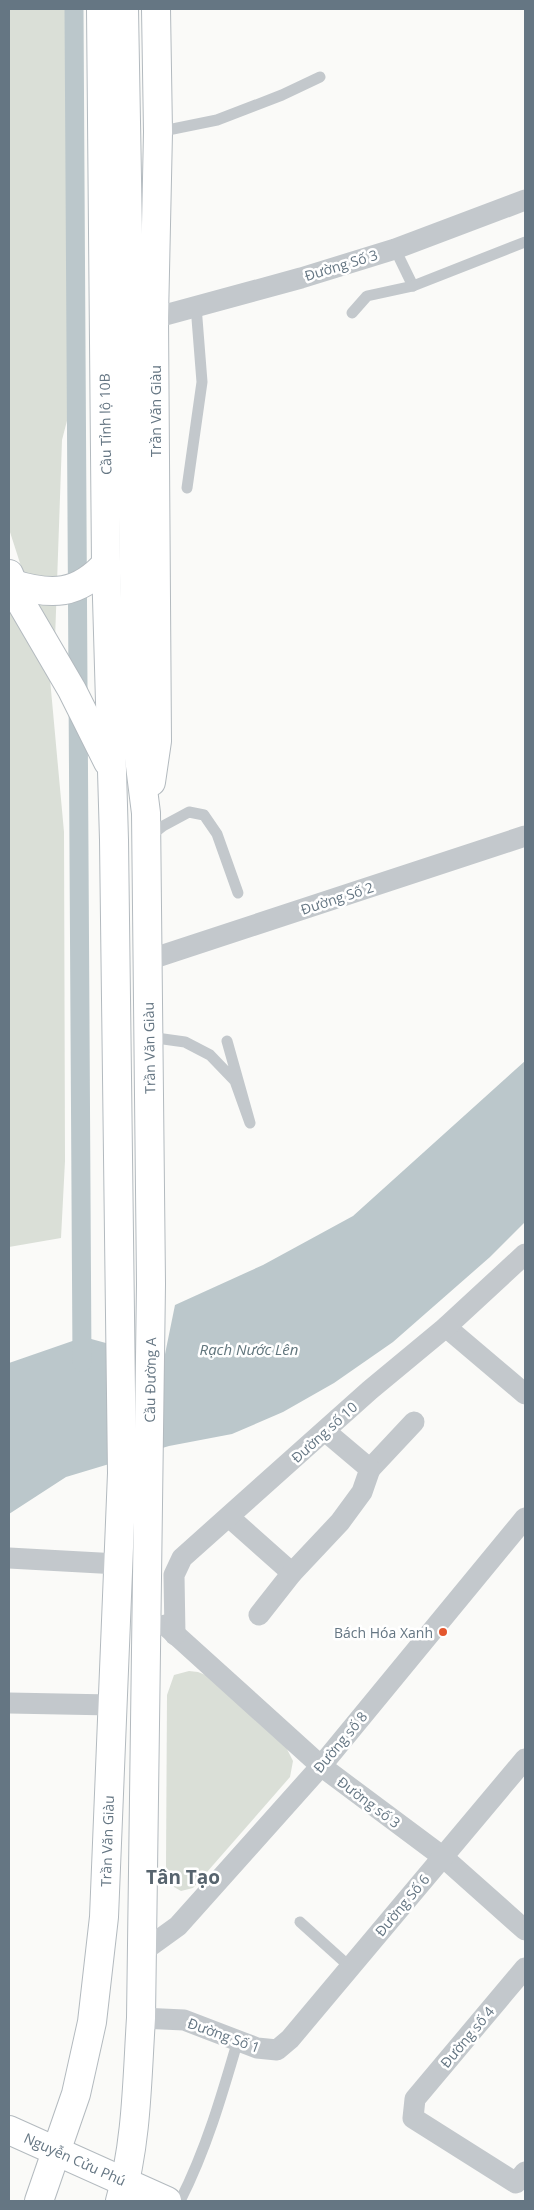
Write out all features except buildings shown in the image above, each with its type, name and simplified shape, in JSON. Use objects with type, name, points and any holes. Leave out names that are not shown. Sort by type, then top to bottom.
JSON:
[{"type":"main road","name":"Cầu Tỉnh lộ 10B","points":[[101,9],[106,564],[114,840],[121,1287]]},
{"type":"main road","name":"Cầu Tỉnh lộ 10B","points":[[124,9],[137,742],[141,779]]},
{"type":"main road","name":"Trần Văn Giàu","points":[[146,826],[157,741],[154,318],[158,132],[156,9]]},
{"type":"main road","points":[[17,587],[65,590],[83,585],[94,578],[106,564]]},
{"type":"main road","points":[[17,587],[111,767]]},
{"type":"main road","name":"Trần Văn Giàu","points":[[141,779],[146,826],[151,1284]]},
{"type":"main road","name":"Cầu Đường A","points":[[148,1610],[151,1284]]},
{"type":"main road","name":"Cầu Đường A","points":[[121,1287],[122,1473]]},
{"type":"main road","name":"Trần Văn Giàu","points":[[39,2201],[76,2094],[92,2022],[104,1917],[122,1473]]},
{"type":"main road","points":[[123,2191],[135,2119],[142,2018],[148,1610]]},
{"type":"main road","name":"Nguyễn Cửu Phú","points":[[9,2130],[56,2150],[123,2191],[167,2201]]},
{"type":"street","name":"Đường Số 3","points":[[154,318],[300,278],[395,249],[525,200]]},
{"type":"street","name":"Đường Số 2","points":[[148,960],[525,836]]},
{"type":"street","name":"Đường số 10","points":[[176,1635],[174,1575],[182,1558],[446,1327],[525,1254]]},
{"type":"street","points":[[446,1327],[525,1394]]},
{"type":"street","points":[[259,1615],[292,1573],[340,1522],[362,1492],[370,1469],[414,1422]]},
{"type":"street","points":[[325,1431],[370,1469]]},
{"type":"street","points":[[229,1517],[292,1573]]},
{"type":"street","name":"Đường số 8","points":[[142,1952],[178,1926],[321,1766],[525,1518]]},
{"type":"street","points":[[9,1558],[118,1564]]},
{"type":"street","name":"Đường số 3","points":[[148,1610],[321,1766],[442,1857],[525,1930]]},
{"type":"street","points":[[9,1703],[112,1705]]},
{"type":"street","name":"Đường Số 6","points":[[277,2050],[290,2039],[525,1759]]},
{"type":"street","name":"Đường số 4","points":[[522,2181],[413,2118],[415,2099],[525,1968]]},
{"type":"street","name":"Đường Số 1","points":[[142,2018],[184,2020],[266,2050],[277,2050]]},
{"type":"lane","points":[[158,132],[217,120],[282,95],[320,77]]},
{"type":"lane","points":[[352,313],[367,296],[413,286],[525,242]]},
{"type":"lane","points":[[395,249],[413,286]]},
{"type":"lane","points":[[187,488],[202,382],[196,306]]},
{"type":"lane","points":[[146,826],[163,826],[189,812],[204,815],[217,834],[238,893]]},
{"type":"lane","points":[[148,1037],[184,1042],[210,1055],[235,1081],[250,1123],[227,1041]]},
{"type":"lane","points":[[300,1922],[350,1967]]},
{"type":"lane","points":[[180,2201],[218,2110],[238,2040]]},
{"type":"shaded area","points":[[9,9],[65,9],[69,413],[62,440],[55,640],[39,622],[9,529]]},
{"type":"shaded area","points":[[9,593],[34,653],[50,679],[64,832],[65,1161],[61,1238],[9,1247]]},
{"type":"shaded area","points":[[189,1671],[208,1676],[285,1745],[293,1761],[290,1777],[193,1888],[181,1891],[174,1887],[166,1868],[167,1695],[174,1675]]},
{"type":"water","name":"Rạch Nước Lên","points":[[525,1061],[525,1222],[490,1257],[393,1342],[334,1383],[283,1412],[232,1434],[169,1446],[66,1477],[9,1514],[9,1363],[84,1337],[164,1359],[175,1305],[263,1265],[353,1216]]},
{"type":"waterway","points":[[74,9],[82,1362]]},
{"type":"place","name":"Bách Hóa Xanh","points":[[443,1632]]},
{"type":"district","name":"Tân Tạo","points":[[183,1877]]}]
